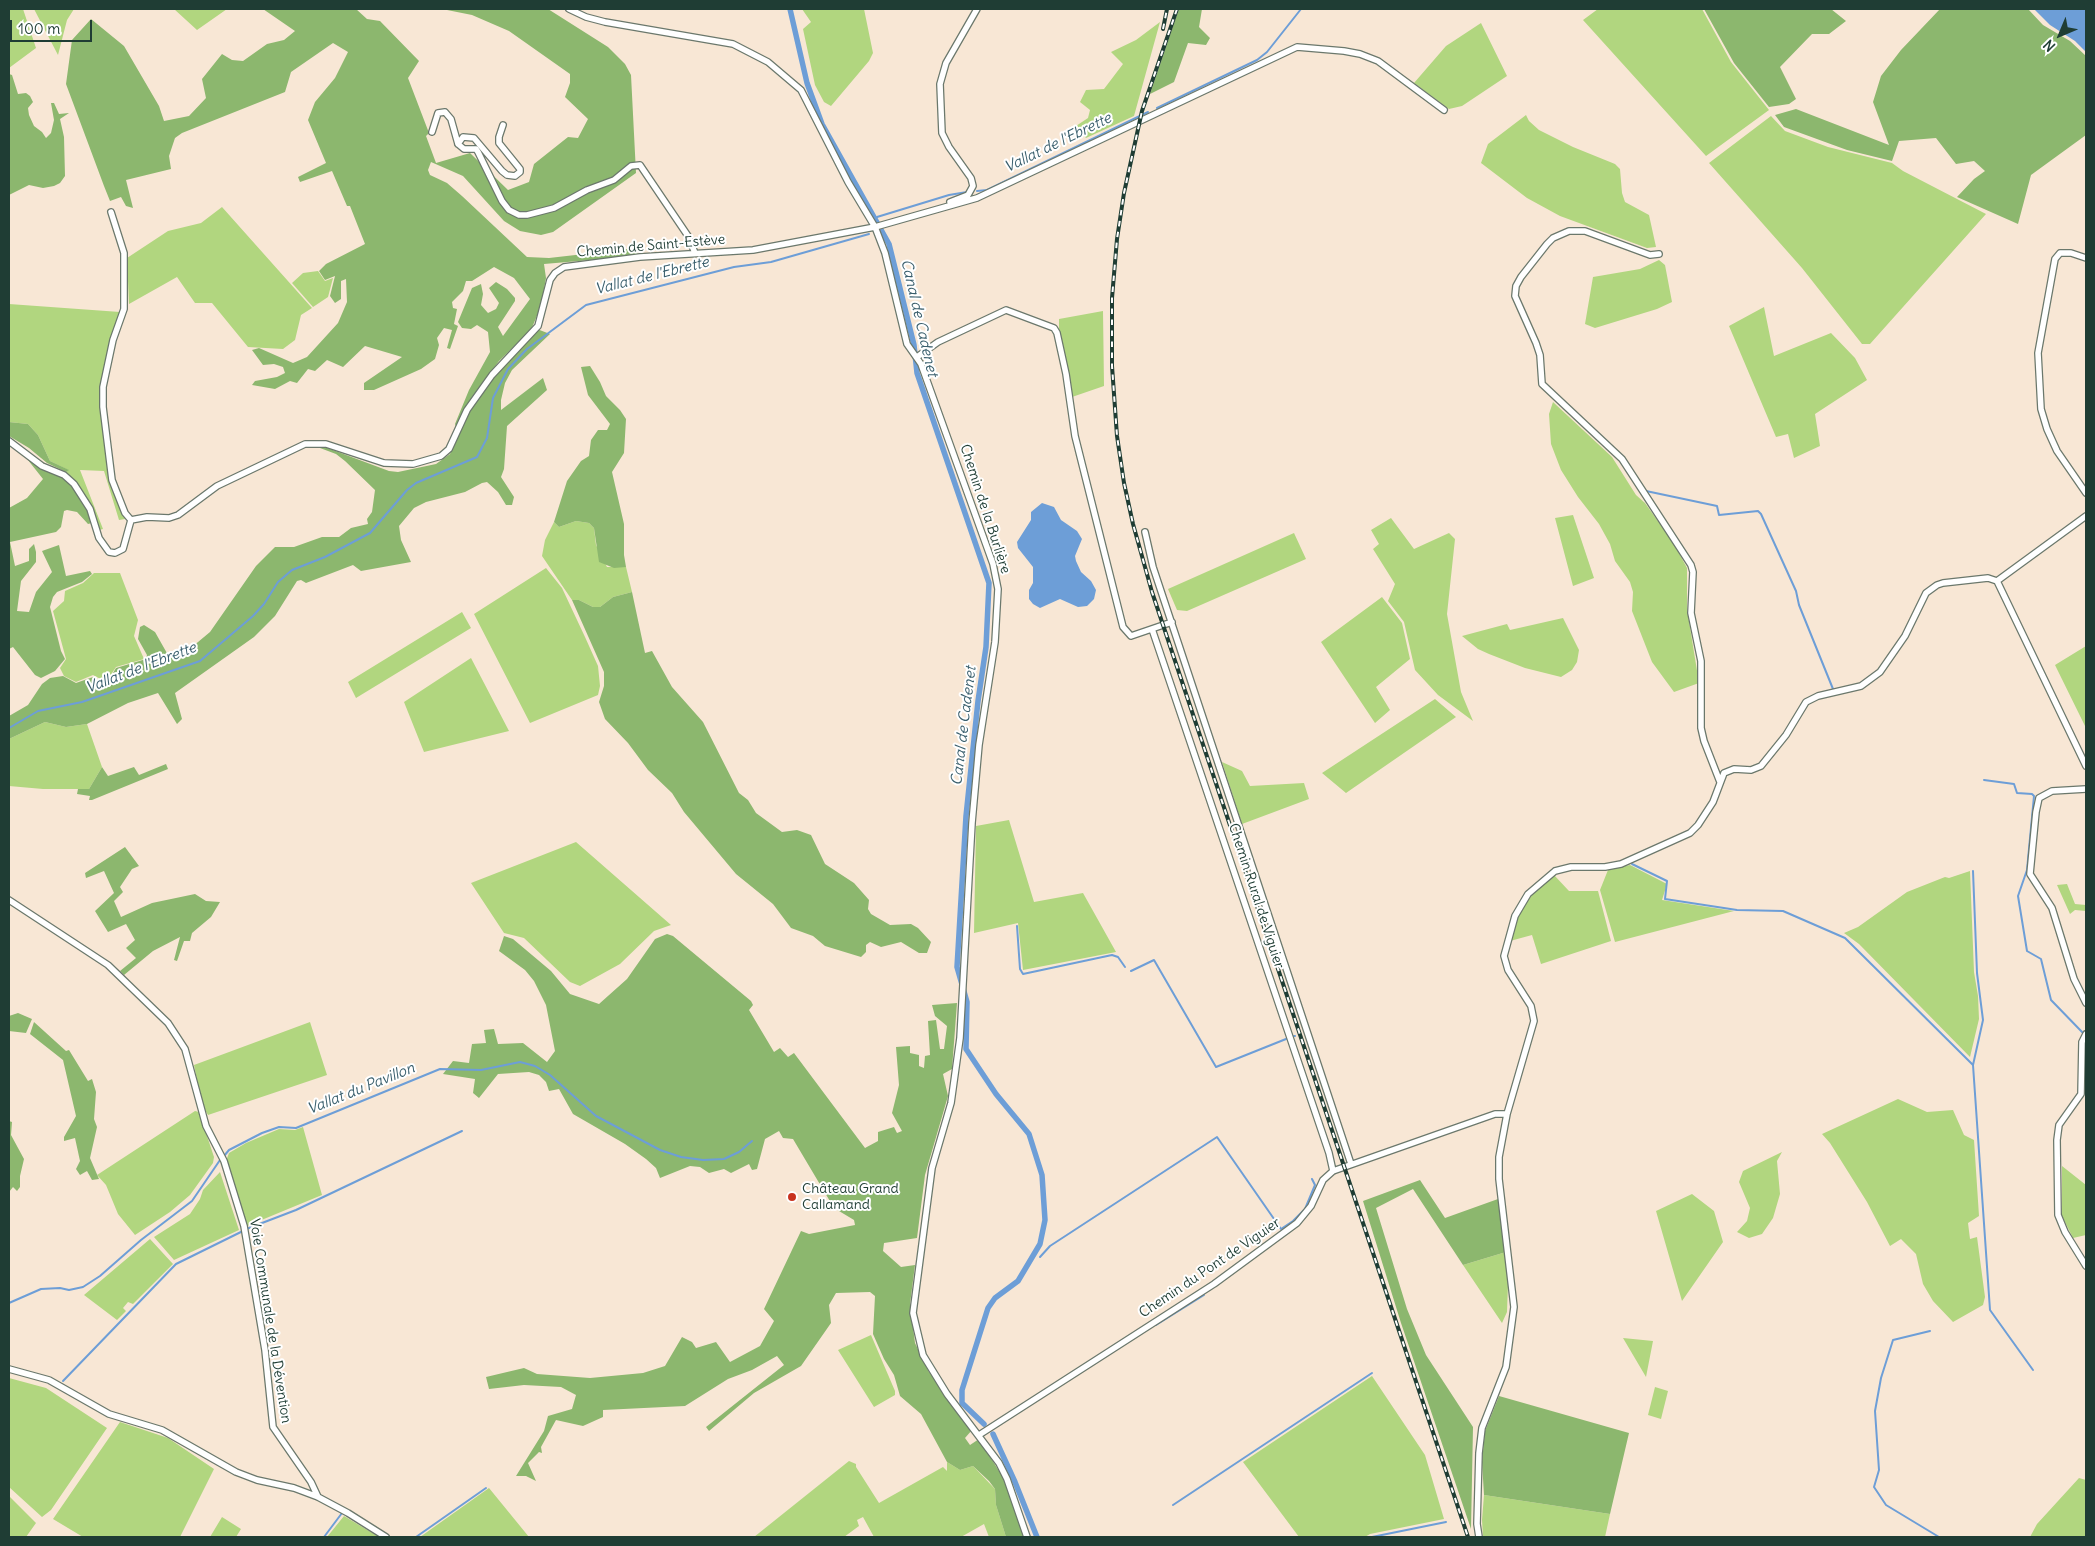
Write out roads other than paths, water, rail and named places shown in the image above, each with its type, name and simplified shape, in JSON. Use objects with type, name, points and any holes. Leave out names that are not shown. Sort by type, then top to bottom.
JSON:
[{"type":"street","name":"Chemin de la Burlière","points":[[569,9],[586,17],[605,22],[721,41],[746,49],[768,62],[792,81],[805,97],[848,182],[879,225],[907,344],[917,356],[993,564],[998,589],[995,642],[979,745],[972,823],[961,992],[960,1038],[953,1089],[932,1168],[913,1313],[918,1342],[932,1372],[980,1435],[1007,1479],[1027,1537]]},
{"type":"street","points":[[937,208],[968,195],[973,190],[971,178],[942,132],[940,93],[946,63],[977,9]]},
{"type":"street","points":[[937,208],[977,198],[1012,183],[1297,47],[1352,52],[1378,61],[1444,110]]},
{"type":"street","points":[[432,132],[438,113],[446,112],[452,119],[458,144],[464,149],[476,149],[506,207],[519,215],[527,215],[554,208],[594,187],[614,180],[632,166],[640,165],[683,227],[695,253]]},
{"type":"street","points":[[458,144],[463,137],[474,138],[502,171],[507,175],[515,176],[520,172],[520,169],[499,143],[503,126]]},
{"type":"street","name":"Chemin de Saint-Estève","points":[[131,520],[147,517],[169,518],[178,515],[217,486],[305,444],[326,444],[384,463],[413,464],[441,456],[449,449],[467,410],[492,375],[538,326],[552,276],[559,269],[640,257],[752,250],[879,225],[937,208]]},
{"type":"street","points":[[9,440],[42,466],[64,476],[74,484],[90,509],[99,538],[109,552],[114,553],[123,549],[131,520],[125,513],[112,480],[103,407],[103,387],[113,340],[124,309],[124,253],[111,212]]},
{"type":"street","points":[[1659,254],[1650,255],[1585,230],[1569,231],[1554,238],[1547,244],[1521,277],[1516,286],[1515,296],[1540,355],[1542,384],[1600,436],[1622,460],[1691,565],[1693,583],[1691,613],[1701,662],[1701,728],[1720,782]]},
{"type":"street","points":[[640,250],[640,257]]},
{"type":"street","points":[[2086,258],[2071,253],[2060,253],[2055,259],[2038,353],[2041,409],[2047,429],[2057,451],[2086,493]]},
{"type":"street","points":[[917,356],[938,342],[1006,310],[1054,328],[1057,333],[1060,354],[1066,374],[1075,436],[1123,627],[1131,636],[1172,622]]},
{"type":"street","points":[[1996,581],[2086,516]]},
{"type":"street","points":[[1145,532],[1154,567],[1351,1164]]},
{"type":"street","points":[[1479,1537],[1477,1524],[1481,1436],[1506,1366],[1514,1307],[1499,1179],[1501,1141],[1534,1021],[1531,1006],[1505,964],[1505,948],[1515,916],[1523,901],[1535,887],[1555,871],[1571,867],[1605,867],[1621,864],[1682,838],[1698,825],[1713,802],[1724,773],[1729,770],[1751,770],[1761,766],[1786,735],[1806,702],[1812,698],[1861,686],[1880,672],[1906,636],[1930,588],[1949,582],[1988,578],[1996,581],[2086,766]]},
{"type":"street","name":"Chemin Rural de Viguier","points":[[1152,629],[1329,1153],[1333,1171]]},
{"type":"street","points":[[2086,789],[2052,791],[2039,798],[2030,872],[2033,881],[2052,908],[2074,979],[2086,1002]]},
{"type":"street","name":"Voie Communale de la Dévention","points":[[9,900],[108,965],[168,1023],[185,1049],[206,1126],[224,1162],[244,1226],[265,1350],[273,1427],[311,1482],[318,1497]]},
{"type":"street","points":[[2085,1035],[2082,1042],[2081,1094],[2059,1125],[2056,1140],[2058,1215],[2065,1232],[2086,1266]]},
{"type":"street","points":[[1333,1171],[1495,1114],[1507,1114]]},
{"type":"street","name":"Chemin du Pont de Viguier","points":[[980,1435],[1214,1284],[1296,1223],[1312,1206],[1324,1180],[1333,1171]]},
{"type":"street","points":[[9,1369],[49,1380],[109,1414],[162,1430],[236,1472],[257,1480],[294,1488],[318,1497],[348,1512],[386,1537]]},
{"type":"water","points":[[2034,9],[2086,9],[2086,52],[2075,41],[2050,25]]},
{"type":"water","points":[[1042,503],[1054,507],[1061,520],[1077,531],[1082,539],[1075,556],[1076,561],[1081,572],[1091,581],[1096,590],[1094,599],[1087,606],[1078,607],[1060,599],[1040,608],[1029,599],[1029,590],[1033,583],[1033,567],[1018,548],[1017,542],[1031,520],[1031,512]]},
{"type":"waterway","name":"Canal de Cadenet","points":[[790,9],[807,83],[822,124],[889,244],[914,345],[917,373],[989,583],[986,647],[978,701],[966,816],[957,967],[967,1002],[966,1049],[996,1094],[1029,1134],[1042,1175],[1045,1220],[1040,1244],[1018,1281],[995,1298],[988,1308],[962,1390],[962,1403],[984,1424]]},
{"type":"waterway","name":"Vallat de l'Ebrette","points":[[1157,108],[1257,60],[1267,52],[1301,9]]},
{"type":"waterway","name":"Vallat de l'Ebrette","points":[[977,191],[987,190],[1148,112]]},
{"type":"waterway","name":"Vallat de l'Ebrette","points":[[877,217],[949,195],[967,192]]},
{"type":"waterway","name":"Vallat de l'Ebrette","points":[[9,728],[38,711],[82,702],[200,661],[253,616],[264,604],[278,582],[292,570],[325,557],[370,533],[407,490],[416,483],[477,457],[487,438],[493,398],[508,369],[527,349],[586,305],[734,267],[771,262],[869,234]]},
{"type":"waterway","points":[[1646,491],[1717,506],[1719,515],[1758,511],[1761,514],[1796,591],[1799,605],[1833,689]]},
{"type":"waterway","points":[[1984,780],[2014,784],[2017,793],[2032,794],[2034,796],[2027,870],[2018,896],[2027,951],[2041,959],[2051,1000],[2084,1034]]},
{"type":"waterway","points":[[1632,864],[1667,881],[1665,899],[1737,910],[1783,911],[1845,938],[1973,1065],[1990,1310],[2033,1370]]},
{"type":"waterway","points":[[1973,871],[1977,973],[1983,1020],[1973,1065]]},
{"type":"waterway","points":[[1017,926],[1020,969],[1023,974],[1112,955],[1118,957],[1125,967]]},
{"type":"waterway","points":[[1131,971],[1154,960],[1216,1067],[1286,1039]]},
{"type":"waterway","name":"Vallat du Pavillon","points":[[224,1156],[229,1150],[262,1133],[279,1127],[296,1128],[440,1069],[481,1070],[520,1062],[535,1066],[550,1075],[596,1116],[660,1150],[681,1157],[703,1160],[724,1159],[739,1152],[752,1141]]},
{"type":"waterway","points":[[63,1381],[176,1264],[249,1228],[296,1210],[462,1131]]},
{"type":"waterway","points":[[1040,1257],[1050,1246],[1217,1137],[1281,1229],[1293,1221],[1305,1209],[1315,1185],[1312,1179]]},
{"type":"waterway","name":"Vallat du Pavillon","points":[[9,1303],[41,1289],[60,1288],[69,1290],[83,1287],[100,1276],[141,1240],[192,1201],[220,1160]]},
{"type":"waterway","points":[[1156,1325],[1204,1295]]},
{"type":"waterway","points":[[1930,1331],[1893,1340],[1881,1378],[1875,1411],[1879,1470],[1874,1487],[1886,1505],[1939,1537]]},
{"type":"waterway","points":[[1173,1505],[1372,1373]]},
{"type":"waterway","name":"Canal de Cadenet","points":[[993,1434],[1037,1537]]},
{"type":"waterway","points":[[416,1537],[486,1488]]},
{"type":"waterway","points":[[324,1537],[342,1513]]},
{"type":"waterway","points":[[1372,1537],[1446,1522]]},
{"type":"railway","points":[[1163,29],[1167,9]]},
{"type":"railway","points":[[1177,9],[1142,111],[1124,193],[1117,239],[1112,298],[1112,366],[1117,436],[1124,483],[1152,592],[1468,1537]]},
{"type":"place","name":"Château Grand Callamand","points":[[792,1197]]}]
